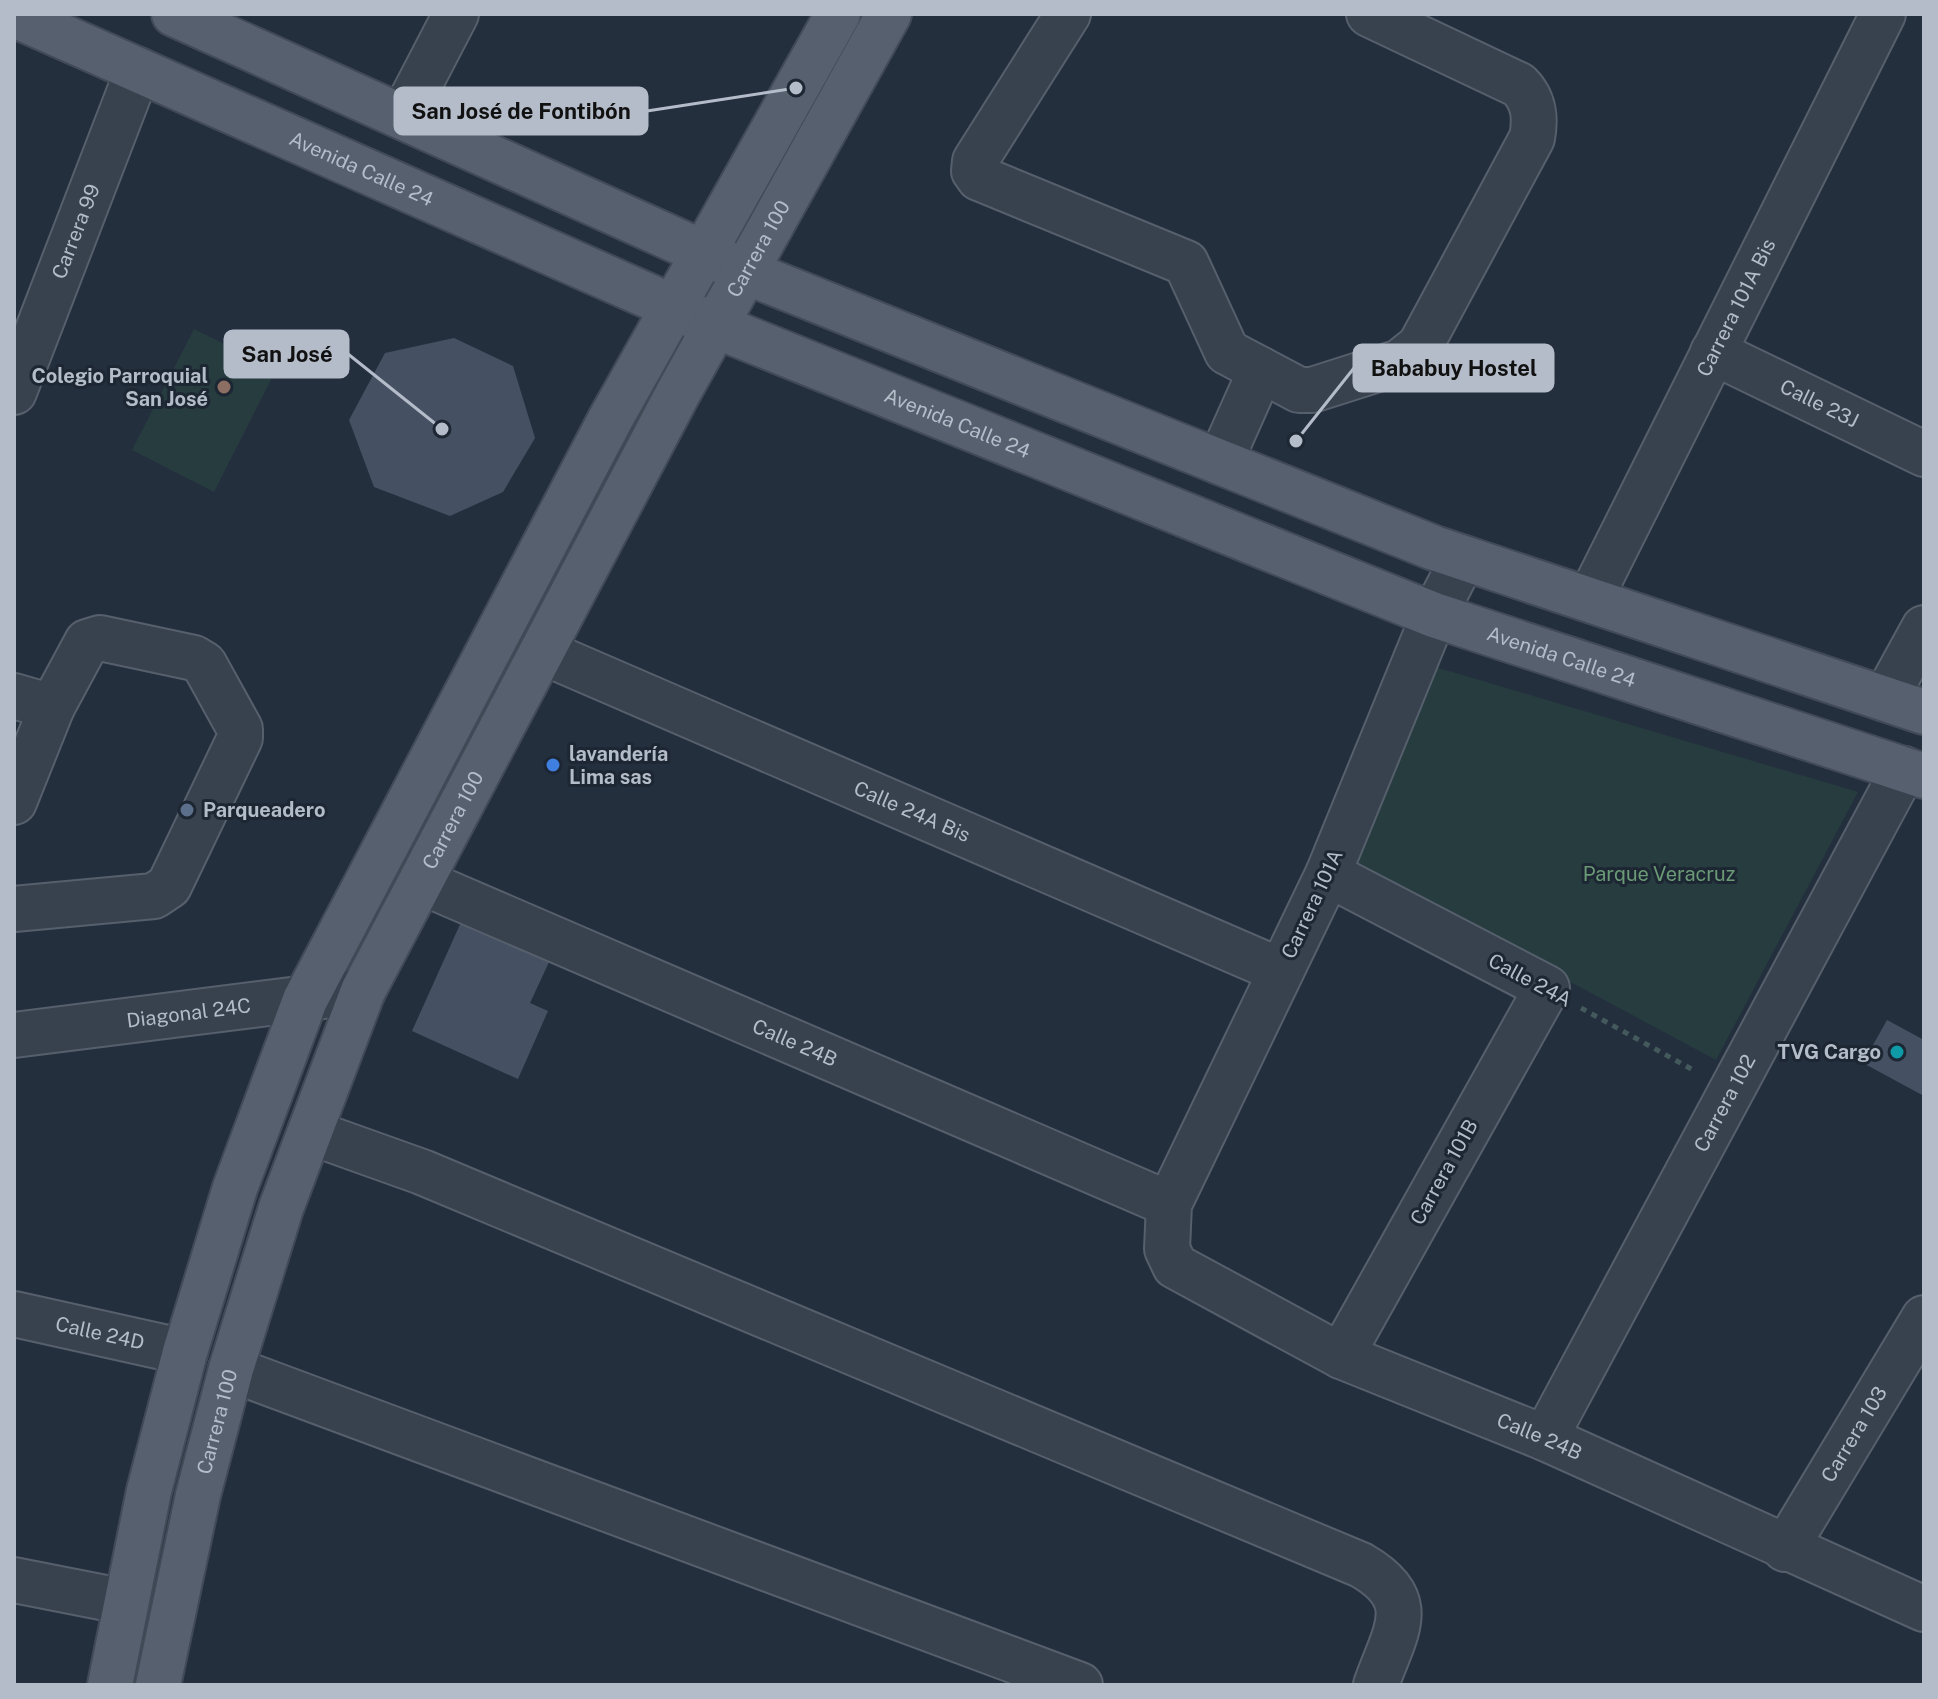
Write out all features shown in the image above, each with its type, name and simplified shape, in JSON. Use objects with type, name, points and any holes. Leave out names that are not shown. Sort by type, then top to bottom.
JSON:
[{"type":"main road","points":[[174,14],[746,272],[1220,462],[1463,559],[1905,706]]},
{"type":"main road","points":[[110,1685],[149,1491],[185,1352],[235,1188],[305,1000],[673,307],[838,14]]},
{"type":"main road","name":"Carrera 100","points":[[158,1685],[198,1495],[231,1369],[281,1208],[363,991],[716,326],[889,14]]},
{"type":"main road","name":"Avenida Calle 24","points":[[14,15],[716,326],[1434,615],[1914,773]]},
{"type":"street","points":[[403,116],[456,14]]},
{"type":"street","points":[[1068,14],[975,161],[974,171],[979,178],[1186,263],[1227,352],[1299,390],[1312,390],[1410,356],[1420,346],[1532,138],[1533,107],[1519,85],[1369,14]]},
{"type":"street","name":"Carrera 101A Bis","points":[[1590,599],[1883,14]]},
{"type":"street","name":"Carrera 99","points":[[14,392],[138,70]]},
{"type":"street","name":"Calle 23J","points":[[1713,352],[1924,454]]},
{"type":"street","points":[[1220,462],[1261,370]]},
{"type":"street","name":"Carrera 101A","points":[[1167,1249],[1169,1204],[1328,874],[1434,615],[1463,559]]},
{"type":"street","points":[[1905,706],[1924,628]]},
{"type":"street","points":[[14,802],[33,701],[87,642],[100,638],[194,658],[204,664],[235,717],[240,738],[169,886],[154,896],[14,909]]},
{"type":"street","name":"Calle 24A Bis","points":[[543,652],[1281,971]]},
{"type":"street","name":"Carrera 102","points":[[1545,1438],[1731,1091],[1914,773]]},
{"type":"street","name":"Calle 24A","points":[[1328,874],[1547,988]]},
{"type":"street","name":"Calle 24B","points":[[422,882],[1169,1204]]},
{"type":"street","name":"Carrera 101B","points":[[1341,1356],[1547,988]]},
{"type":"street","name":"Diagonal 24C","points":[[14,1035],[363,991]]},
{"type":"street","points":[[310,1132],[422,1172],[1361,1565],[1386,1579],[1398,1600],[1400,1618],[1376,1685]]},
{"type":"street","name":"Calle 24B","points":[[1167,1249],[1175,1266],[1341,1356],[1545,1438],[1785,1549],[1924,1609]]},
{"type":"street","name":"Calle 24D","points":[[14,1314],[185,1352]]},
{"type":"street","name":"Carrera 103","points":[[1785,1549],[1924,1318]]},
{"type":"street","points":[[231,1369],[1080,1685]]},
{"type":"street","points":[[14,1580],[126,1602]]},
{"type":"path","name":"Calle 24A","points":[[1547,988],[1731,1091]]},
{"type":"green space","points":[[194,329],[276,370],[214,492],[132,450]]},
{"type":"green space","name":"Parque Veracruz","points":[[1425,664],[1858,792],[1716,1060],[1351,864]]},
{"type":"building","points":[[454,338],[513,366],[535,438],[503,492],[450,516],[374,487],[349,420],[385,353]]},
{"type":"building","points":[[462,920],[550,960],[530,1003],[548,1011],[518,1079],[412,1031]]},
{"type":"building","name":"TVG Cargo","points":[[1887,1020],[1924,1040],[1924,1096],[1863,1063]]},
{"type":"place","name":"San José de Fontibón","points":[[796,88]]},
{"type":"place","name":"Colegio Parroquial San José","points":[[224,387]]},
{"type":"place","name":"San José","points":[[442,429]]},
{"type":"place","name":"Bababuy Hostel","points":[[1296,441]]},
{"type":"place","name":"lavandería Lima sas","points":[[553,765]]},
{"type":"place","name":"Parqueadero","points":[[187,810]]},
{"type":"place","name":"TVG Cargo","points":[[1897,1052]]}]
